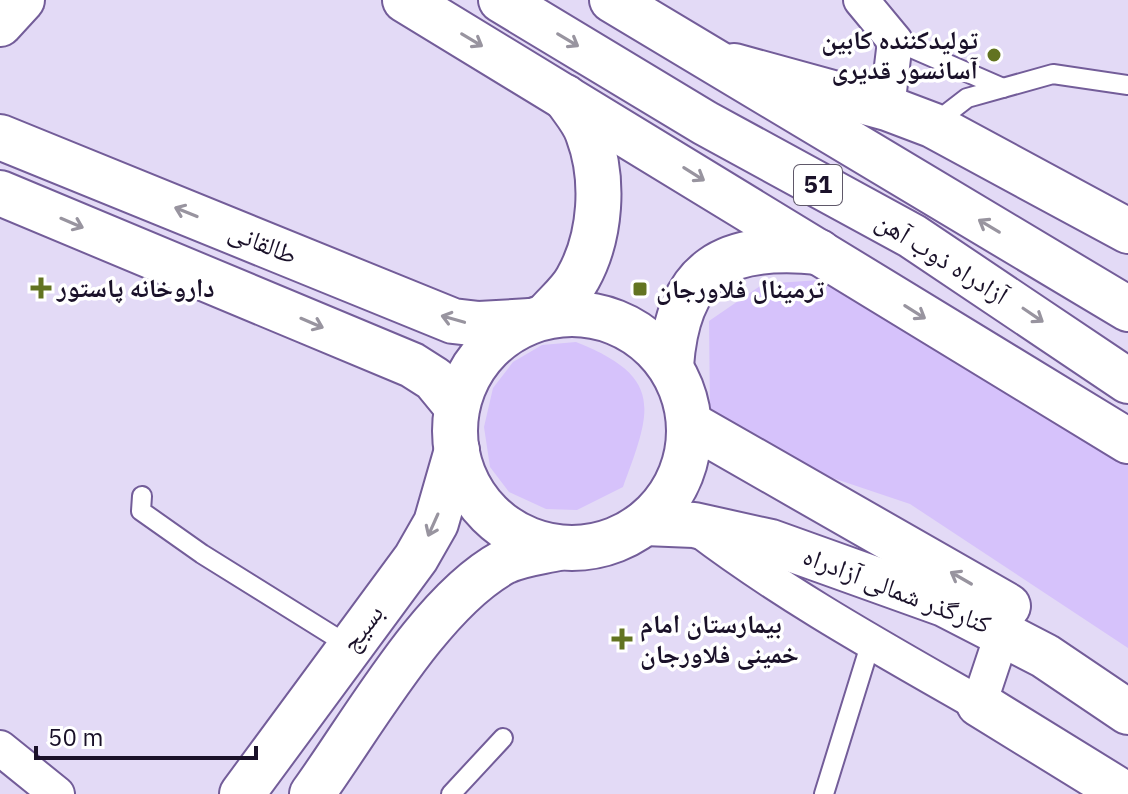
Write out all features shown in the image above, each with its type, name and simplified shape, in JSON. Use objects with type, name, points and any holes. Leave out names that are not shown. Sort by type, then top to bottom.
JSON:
[{"type":"main road","points":[[0,24],[22,0]]},
{"type":"main road","points":[[405,0],[1128,441]]},
{"type":"main road","name":"آزادراه ذوب آهن","points":[[501,0],[705,123],[912,236],[1128,381]]},
{"type":"main road","name":"آزادراه ذوب آهن","points":[[612,0],[1128,309]]},
{"type":"main road","points":[[711,60],[887,108],[1128,207]]},
{"type":"main road","points":[[538,318],[581,313],[615,321],[646,339],[671,366],[681,384],[690,424],[682,474],[667,501],[645,523],[604,543],[558,548],[529,541],[503,526],[473,492],[457,450],[457,407],[467,379],[483,355],[505,335],[538,318],[577,282],[594,245],[596,166],[588,132],[564,95]]},
{"type":"main road","points":[[932,125],[1128,231]]},
{"type":"main road","name":"طالقانی","points":[[0,137],[453,321],[479,324],[538,318]]},
{"type":"main road","points":[[0,193],[412,365],[434,379],[457,407]]},
{"type":"main road","points":[[671,366],[673,338],[682,304],[706,272],[740,255],[772,247],[819,252]]},
{"type":"main road","name":"کنارگذر شمالی آزادراه","points":[[690,424],[1028,617],[1128,683]]},
{"type":"main road","name":"بسیج","points":[[242,794],[348,645],[416,558],[436,523],[457,450]]},
{"type":"main road","name":"کنارگذر شمالی آزادراه","points":[[645,523],[694,525],[771,542],[944,604],[1003,632],[1128,712]]},
{"type":"main road","name":"بسیج","points":[[312,794],[423,637],[460,596],[508,560],[558,548]]},
{"type":"main road","points":[[979,704],[1125,794]]},
{"type":"street","points":[[861,0],[895,41],[887,108]]},
{"type":"street","points":[[694,525],[735,556],[871,642],[979,704],[1003,632]]},
{"type":"street","points":[[0,748],[57,794]]},
{"type":"lane","points":[[895,41],[1003,88]]},
{"type":"lane","points":[[932,125],[967,98],[1053,74],[1128,85]]},
{"type":"lane","points":[[142,496],[141,511],[202,554],[348,645]]},
{"type":"lane","points":[[824,794],[871,642]]},
{"type":"lane","points":[[451,794],[503,738]]},
{"type":"shaded area","points":[[819,280],[1128,463],[1128,648],[910,504],[791,464],[710,415],[709,321],[763,284]]},
{"type":"shaded area","points":[[576,342],[625,368],[637,383],[643,398],[644,416],[623,487],[577,510],[546,509],[509,492],[490,467],[484,427],[493,388],[513,362],[542,345]]},
{"type":"place","name":"تولیدکننده کابین آسانسور قدیری","points":[[994,55]]},
{"type":"place","name":"داروخانه پاستور","points":[[41,288]]},
{"type":"place","name":"ترمینال فلاورجان","points":[[640,289]]},
{"type":"place","name":"بیمارستان امام خمینی فلاورجان","points":[[622,639]]}]
